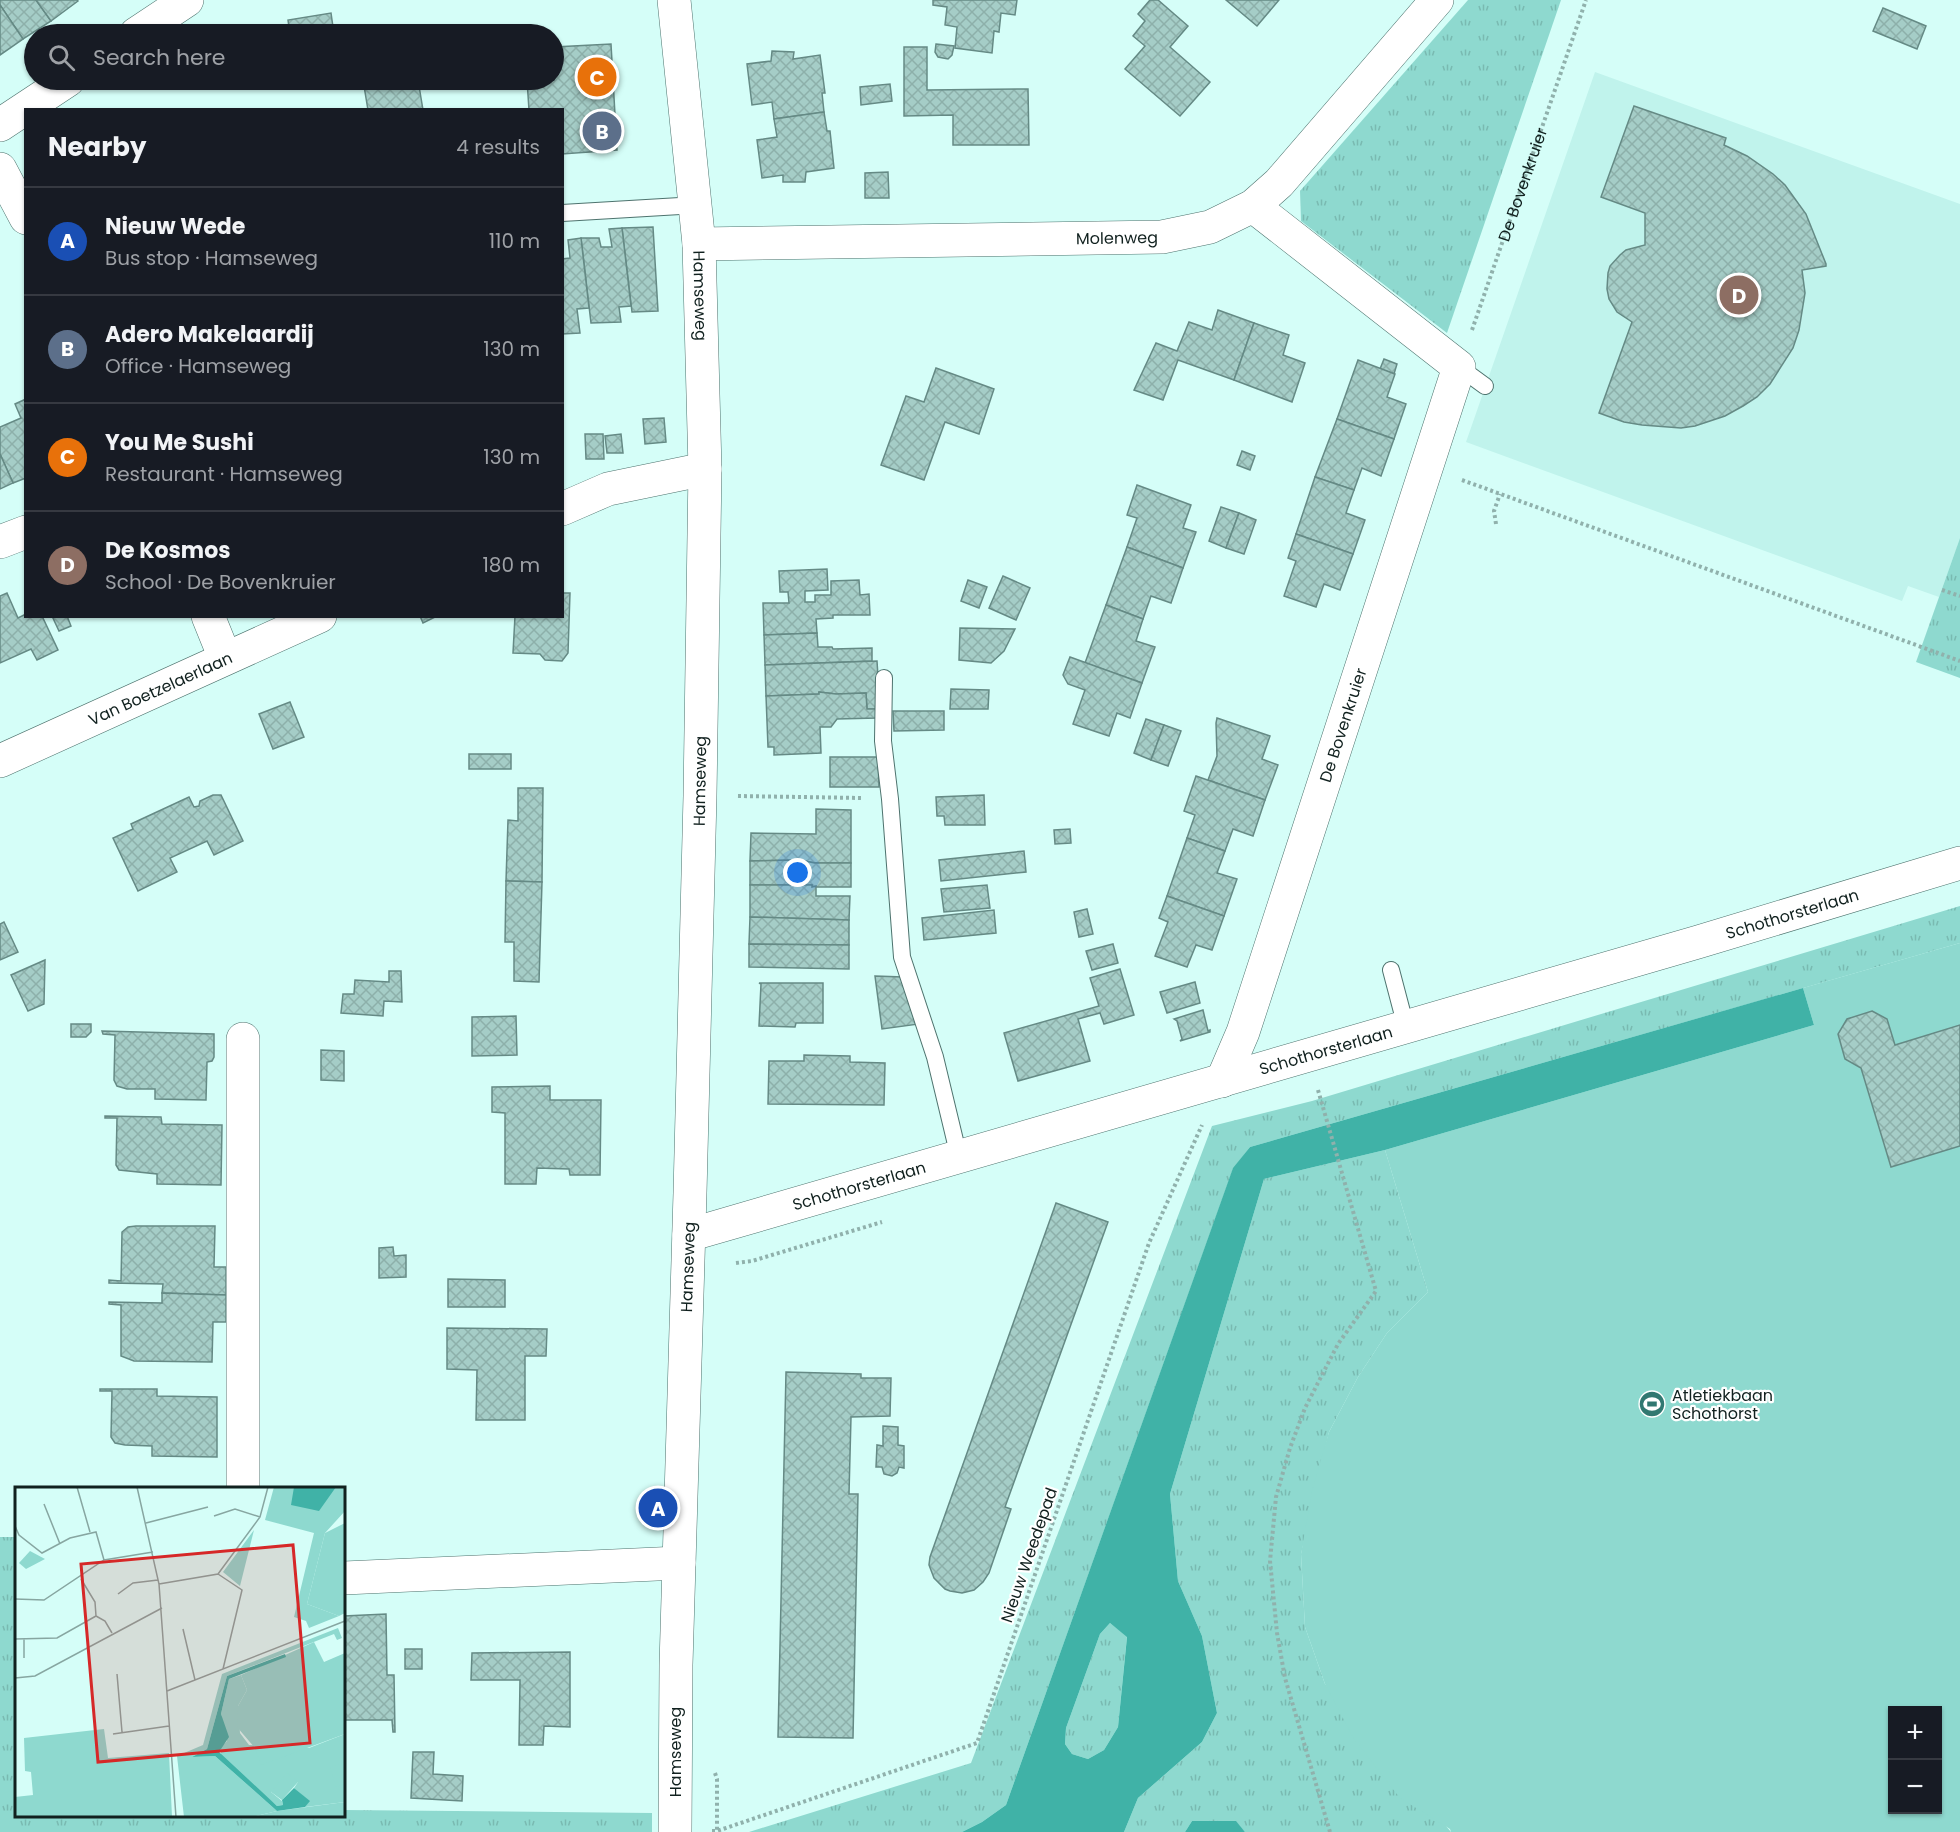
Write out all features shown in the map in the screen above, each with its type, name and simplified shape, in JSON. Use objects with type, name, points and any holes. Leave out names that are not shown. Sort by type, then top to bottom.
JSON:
[{"type":"street","points":[[151,24],[187,0]]},
{"type":"street","name":"Hamseweg","points":[[674,0],[699,244],[705,470],[700,796],[676,1665],[675,1831]]},
{"type":"street","name":"Molenweg","points":[[699,244],[1162,237],[1210,227],[1253,206],[1279,183],[1437,0]]},
{"type":"street","points":[[26,108],[53,90]]},
{"type":"street","points":[[0,125],[24,109]]},
{"type":"street","points":[[0,169],[24,214]]},
{"type":"street","points":[[1253,206],[1472,377]]},
{"type":"street","name":"De Bovenkruier","points":[[1222,1081],[1246,1021],[1426,467],[1472,377]]},
{"type":"street","points":[[564,508],[608,489],[705,470]]},
{"type":"street","points":[[0,542],[24,533]]},
{"type":"street","points":[[209,618],[225,658]]},
{"type":"street","name":"Van Boetzelaerlaan","points":[[0,761],[315,618]]},
{"type":"street","name":"Schothorsterlaan","points":[[689,1234],[1222,1081],[1960,863]]},
{"type":"street","points":[[243,1039],[243,1487]]},
{"type":"street","points":[[345,1578],[679,1563]]},
{"type":"lane","points":[[564,213],[696,205]]},
{"type":"lane","points":[[884,678],[883,741],[890,799],[902,957],[935,1057],[959,1157]]},
{"type":"lane","points":[[1391,970],[1406,1027]]},
{"type":"path","name":"De Bovenkruier","points":[[1472,377],[1586,0]]},
{"type":"path","points":[[1426,467],[1960,661]]},
{"type":"path","points":[[1496,524],[1494,511],[1500,494]]},
{"type":"path","points":[[1942,590],[1960,596]]},
{"type":"path","points":[[700,796],[890,799]]},
{"type":"path","name":"Nieuw Weedepad","points":[[675,1831],[717,1832],[977,1743],[1149,1243],[1222,1081]]},
{"type":"path","points":[[1325,1111],[1376,1291],[1338,1344],[1305,1408],[1290,1448],[1276,1497],[1270,1561],[1277,1633],[1285,1678],[1330,1832]]},
{"type":"shaded area","points":[[1595,72],[1960,204],[1960,538],[1939,597],[1908,586],[1902,601],[1466,442]]},
{"type":"green space","points":[[1468,0],[1561,0],[1447,333],[1301,221],[1300,191]]},
{"type":"green space","points":[[1960,538],[1960,678],[1916,662]]},
{"type":"green space","points":[[1960,906],[1960,943],[1250,1147],[1233,1169],[1006,1805],[982,1822],[962,1832],[749,1832],[971,1763],[1212,1126],[1312,1101]]},
{"type":"green space","name":"Atletiekbaan Schothorst","points":[[1960,943],[1960,1832],[1451,1832],[1450,1829],[1400,1798],[1354,1739],[1325,1684],[1305,1627],[1301,1554],[1312,1491],[1329,1432],[1358,1377],[1387,1333],[1428,1292],[1385,1150],[1814,1025],[1803,988]]},
{"type":"green space","points":[[1385,1150],[1428,1292],[1387,1333],[1358,1377],[1329,1432],[1301,1554],[1305,1627],[1325,1684],[1451,1832],[1245,1832],[1235,1821],[1192,1821],[1185,1832],[1124,1832],[1138,1798],[1202,1742],[1217,1713],[1202,1636],[1178,1581],[1170,1494],[1264,1179]]},
{"type":"green space","points":[[0,1537],[15,1537],[15,1817],[345,1817],[345,1810],[652,1813],[652,1832],[0,1832]]},
{"type":"green space","points":[[1110,1623],[1127,1636],[1118,1727],[1104,1750],[1088,1759],[1072,1754],[1065,1744],[1066,1728],[1100,1634]]},
{"type":"water","points":[[1803,988],[1814,1025],[1385,1150],[1264,1179],[1170,1494],[1178,1581],[1202,1636],[1217,1713],[1202,1742],[1138,1798],[1124,1832],[962,1832],[982,1822],[1006,1805],[1233,1168],[1250,1147]],"holes":[[[1110,1623],[1127,1637],[1118,1727],[1104,1750],[1088,1759],[1072,1754],[1065,1744],[1066,1728],[1100,1634]]]},
{"type":"water","points":[[1192,1821],[1236,1821],[1245,1832],[1185,1832]]},
{"type":"building","points":[[0,0],[36,0],[51,21],[46,24],[24,24],[23,39],[0,5]]},
{"type":"building","points":[[36,0],[77,0],[78,1],[51,21]]},
{"type":"building","points":[[933,0],[1017,0],[1015,15],[1001,13],[999,32],[994,31],[992,53],[955,48],[957,27],[945,25],[947,7],[933,5]]},
{"type":"building","points":[[1150,0],[1158,0],[1188,26],[1170,47],[1210,82],[1180,116],[1125,69],[1145,46],[1133,36],[1145,21],[1138,14]]},
{"type":"building","points":[[1226,0],[1279,0],[1257,26]]},
{"type":"building","points":[[0,5],[23,39],[0,55]]},
{"type":"building","points":[[1883,8],[1926,26],[1917,49],[1873,31]]},
{"type":"building","points":[[331,13],[333,24],[289,24],[288,20]]},
{"type":"building","points":[[611,44],[617,150],[564,154],[564,108],[529,108],[528,90],[564,90],[564,46]]},
{"type":"building","points":[[936,44],[954,46],[952,55],[948,59],[938,57],[935,52]]},
{"type":"building","points":[[904,47],[927,47],[927,90],[1028,89],[1029,145],[953,145],[953,115],[904,116]]},
{"type":"building","points":[[772,51],[794,52],[793,59],[820,55],[825,93],[822,93],[824,112],[774,119],[772,102],[752,105],[747,64],[771,61]]},
{"type":"building","points":[[890,84],[892,101],[861,105],[860,87]]},
{"type":"building","points":[[365,90],[420,90],[423,108],[368,108]]},
{"type":"building","points":[[1634,106],[1726,138],[1724,145],[1747,156],[1773,174],[1785,185],[1806,214],[1826,264],[1826,266],[1802,270],[1805,293],[1799,330],[1793,348],[1770,384],[1757,397],[1743,406],[1725,416],[1695,426],[1681,428],[1642,425],[1624,422],[1599,413],[1632,322],[1617,312],[1609,299],[1608,273],[1610,266],[1626,250],[1645,245],[1645,213],[1601,197]]},
{"type":"building","points":[[824,112],[827,131],[830,131],[834,168],[806,172],[805,182],[783,182],[783,175],[762,178],[757,140],[777,137],[774,119]]},
{"type":"building","points":[[888,172],[889,198],[865,198],[865,173]]},
{"type":"building","points":[[653,227],[658,311],[632,312],[622,228]]},
{"type":"building","points":[[622,228],[631,306],[619,307],[621,322],[591,323],[581,238],[599,238],[601,247],[612,247],[609,229]]},
{"type":"building","points":[[581,238],[589,308],[577,309],[580,333],[564,334],[564,259],[570,258],[568,240]]},
{"type":"building","points":[[1218,310],[1254,323],[1234,380],[1178,360],[1163,400],[1134,390],[1156,343],[1177,351],[1189,322],[1212,330]]},
{"type":"building","points":[[1254,323],[1289,335],[1283,355],[1305,363],[1292,402],[1234,380]]},
{"type":"building","points":[[1384,359],[1397,364],[1394,374],[1380,369]]},
{"type":"building","points":[[1358,360],[1395,374],[1387,397],[1406,404],[1394,439],[1337,419]]},
{"type":"building","points":[[936,368],[994,389],[979,434],[945,422],[924,480],[881,465],[906,396],[924,402]]},
{"type":"building","points":[[24,400],[24,479],[13,483],[0,454],[0,427],[21,418],[15,404]]},
{"type":"building","points":[[664,418],[666,442],[645,444],[643,419]]},
{"type":"building","points":[[1337,419],[1394,439],[1381,476],[1362,468],[1354,490],[1315,477]]},
{"type":"building","points":[[585,434],[603,434],[604,459],[586,459]]},
{"type":"building","points":[[621,434],[623,453],[607,453],[605,436]]},
{"type":"building","points":[[1242,451],[1255,456],[1250,470],[1237,465]]},
{"type":"building","points":[[0,454],[13,483],[0,489]]},
{"type":"building","points":[[1315,477],[1354,490],[1346,513],[1365,520],[1353,554],[1296,534]]},
{"type":"building","points":[[1137,485],[1191,505],[1183,528],[1196,532],[1183,568],[1127,547],[1137,518],[1127,515]]},
{"type":"building","points":[[1221,507],[1239,513],[1226,548],[1209,541]]},
{"type":"building","points":[[1239,513],[1256,520],[1244,554],[1226,548]]},
{"type":"building","points":[[1296,534],[1353,554],[1340,590],[1324,584],[1316,607],[1284,596],[1296,561],[1288,558]]},
{"type":"building","points":[[1127,547],[1183,568],[1171,603],[1151,596],[1143,619],[1106,605]]},
{"type":"building","points":[[827,569],[828,590],[805,591],[805,602],[815,602],[815,595],[831,595],[831,581],[859,580],[860,595],[869,594],[870,615],[833,615],[833,618],[816,619],[817,633],[764,635],[763,603],[789,603],[788,592],[780,592],[779,571]]},
{"type":"building","points":[[1003,576],[1030,588],[1016,620],[989,608]]},
{"type":"building","points":[[968,580],[987,587],[979,608],[961,601]]},
{"type":"building","points":[[7,593],[18,618],[24,615],[24,618],[43,618],[58,650],[37,660],[31,649],[0,663],[0,596]]},
{"type":"building","points":[[564,593],[570,593],[568,653],[562,661],[545,660],[540,654],[513,653],[515,618],[564,618]]},
{"type":"building","points":[[1106,605],[1143,619],[1136,641],[1155,647],[1142,683],[1085,663]]},
{"type":"building","points":[[53,618],[68,618],[71,626],[59,631]]},
{"type":"building","points":[[421,618],[433,618],[423,623]]},
{"type":"building","points":[[960,628],[1015,629],[1004,651],[991,663],[959,660]]},
{"type":"building","points":[[817,633],[818,647],[872,648],[872,661],[765,665],[764,635]]},
{"type":"building","points":[[1070,657],[1142,683],[1130,718],[1117,713],[1109,736],[1073,724],[1085,690],[1068,684],[1063,675]]},
{"type":"building","points":[[877,661],[879,692],[876,709],[867,709],[866,693],[819,692],[819,694],[766,696],[765,665]]},
{"type":"building","points":[[951,689],[989,690],[988,709],[950,709]]},
{"type":"building","points":[[819,692],[866,693],[867,709],[876,709],[877,718],[837,719],[831,727],[820,727],[821,753],[774,755],[774,747],[768,747],[766,696],[819,694]]},
{"type":"building","points":[[290,702],[304,737],[273,749],[259,714]]},
{"type":"building","points":[[893,711],[944,711],[944,730],[894,731]]},
{"type":"building","points":[[1217,718],[1270,736],[1262,759],[1278,765],[1265,800],[1208,780],[1217,756]]},
{"type":"building","points":[[1146,719],[1164,725],[1151,760],[1134,753]]},
{"type":"building","points":[[1164,725],[1181,731],[1168,766],[1151,760]]},
{"type":"building","points":[[469,754],[511,754],[511,769],[469,769]]},
{"type":"building","points":[[830,757],[878,757],[879,787],[830,787]]},
{"type":"building","points":[[1196,776],[1265,800],[1253,836],[1233,829],[1225,851],[1187,838],[1195,815],[1184,811]]},
{"type":"building","points":[[518,788],[543,788],[542,882],[506,881],[508,820],[518,821]]},
{"type":"building","points":[[213,795],[221,795],[243,841],[214,855],[207,841],[170,858],[177,872],[138,891],[113,838],[133,829],[131,824],[189,797],[194,807],[199,806],[200,801]]},
{"type":"building","points":[[984,795],[985,825],[945,825],[944,816],[937,816],[936,797]]},
{"type":"building","points":[[816,809],[851,810],[851,863],[815,863],[799,860],[750,861],[751,833],[816,834]]},
{"type":"building","points":[[1070,829],[1071,843],[1055,844],[1054,830]]},
{"type":"building","points":[[1187,838],[1225,851],[1217,873],[1237,879],[1224,916],[1167,896]]},
{"type":"building","points":[[1024,851],[1026,872],[941,881],[939,860]]},
{"type":"building","points":[[799,860],[815,863],[851,863],[851,887],[750,885],[750,861]]},
{"type":"building","points":[[506,881],[542,882],[539,982],[514,981],[514,942],[505,942]]},
{"type":"building","points":[[750,885],[812,885],[812,887],[816,886],[816,896],[850,896],[849,920],[750,917]]},
{"type":"building","points":[[987,885],[990,908],[944,912],[941,889]]},
{"type":"building","points":[[1167,896],[1224,916],[1212,950],[1196,945],[1187,967],[1155,956],[1168,922],[1159,918]]},
{"type":"building","points":[[1087,909],[1093,934],[1079,937],[1074,912]]},
{"type":"building","points":[[994,910],[996,933],[924,940],[922,918]]},
{"type":"building","points":[[750,917],[849,920],[849,945],[749,944]]},
{"type":"building","points":[[4,922],[18,952],[0,960],[0,924]]},
{"type":"building","points":[[749,944],[849,945],[849,969],[749,967]]},
{"type":"building","points":[[1113,944],[1118,963],[1092,970],[1086,951]]},
{"type":"building","points":[[45,960],[44,1004],[28,1011],[11,975]]},
{"type":"building","points":[[1120,969],[1134,1015],[1104,1024],[1100,1013],[1078,1019],[1090,1061],[1018,1081],[1004,1033],[1099,1006],[1090,978]]},
{"type":"building","points":[[389,971],[401,971],[402,1002],[384,1001],[383,1016],[341,1013],[343,994],[354,994],[355,980],[389,982]]},
{"type":"building","points":[[875,976],[903,977],[919,1024],[882,1029]]},
{"type":"building","points":[[1195,982],[1200,1003],[1167,1013],[1160,992]]},
{"type":"building","points":[[759,983],[823,983],[823,1023],[796,1023],[795,1027],[759,1026],[761,984]]},
{"type":"building","points":[[1203,1010],[1210,1032],[1180,1041],[1182,1039],[1177,1021],[1174,1019]]},
{"type":"building","points":[[1872,1011],[1887,1019],[1895,1045],[1960,1025],[1960,1146],[1891,1167],[1861,1068],[1845,1059],[1838,1034],[1847,1019]]},
{"type":"building","points":[[516,1016],[517,1055],[472,1056],[472,1017]]},
{"type":"building","points":[[71,1024],[91,1024],[91,1032],[86,1037],[71,1037]]},
{"type":"building","points":[[102,1031],[214,1034],[214,1057],[212,1061],[207,1062],[206,1100],[155,1099],[155,1089],[127,1089],[117,1086],[114,1080],[115,1035],[103,1034]]},
{"type":"building","points":[[321,1050],[344,1051],[344,1081],[321,1080]]},
{"type":"building","points":[[804,1055],[850,1056],[850,1062],[885,1063],[884,1105],[768,1104],[769,1061],[804,1061]]},
{"type":"building","points":[[550,1086],[550,1100],[601,1100],[600,1175],[570,1175],[569,1169],[537,1168],[536,1184],[505,1184],[505,1113],[492,1112],[492,1087]]},
{"type":"building","points":[[105,1116],[161,1117],[162,1124],[222,1125],[221,1185],[157,1184],[157,1174],[119,1170],[116,1165],[117,1118],[105,1118]]},
{"type":"building","points":[[1056,1203],[1108,1222],[1005,1507],[1011,1509],[989,1573],[974,1590],[962,1593],[950,1591],[934,1578],[929,1565],[930,1557]]},
{"type":"building","points":[[215,1226],[214,1267],[226,1267],[226,1295],[162,1293],[163,1284],[109,1283],[109,1280],[121,1281],[122,1232],[128,1227]]},
{"type":"building","points":[[393,1247],[394,1256],[406,1255],[406,1277],[379,1278],[379,1248]]},
{"type":"building","points":[[448,1279],[505,1280],[505,1307],[448,1307]]},
{"type":"building","points":[[162,1293],[226,1295],[226,1322],[213,1322],[212,1362],[134,1361],[121,1356],[121,1305],[109,1304],[109,1302],[162,1303]]},
{"type":"building","points":[[447,1328],[547,1329],[546,1356],[525,1356],[525,1420],[476,1420],[477,1370],[447,1369]]},
{"type":"building","points":[[786,1372],[861,1374],[861,1378],[891,1378],[890,1416],[851,1417],[849,1494],[858,1494],[853,1738],[778,1737]]},
{"type":"building","points":[[100,1389],[157,1389],[157,1396],[217,1397],[217,1457],[152,1456],[152,1446],[115,1443],[111,1437],[112,1391],[100,1391]]},
{"type":"building","points":[[883,1426],[898,1427],[898,1445],[904,1446],[904,1468],[899,1467],[897,1473],[892,1476],[884,1474],[882,1467],[876,1467],[877,1445],[883,1446]]},
{"type":"building","points":[[386,1614],[387,1675],[394,1675],[395,1732],[393,1732],[392,1720],[345,1720],[345,1616]]},
{"type":"building","points":[[405,1649],[422,1649],[422,1669],[405,1669]]},
{"type":"building","points":[[570,1652],[570,1727],[544,1726],[543,1745],[519,1745],[520,1680],[471,1680],[472,1653]]},
{"type":"building","points":[[413,1752],[434,1752],[433,1774],[463,1776],[462,1801],[411,1798]]},
{"type":"place","name":"You Me Sushi","points":[[597,77]]},
{"type":"place","name":"Adero Makelaardij","points":[[602,131]]},
{"type":"place","name":"De Kosmos","points":[[1739,295]]},
{"type":"place","name":"Atletiekbaan Schothorst","points":[[1652,1404]]},
{"type":"place","name":"Nieuw Wede","points":[[658,1508]]}]
